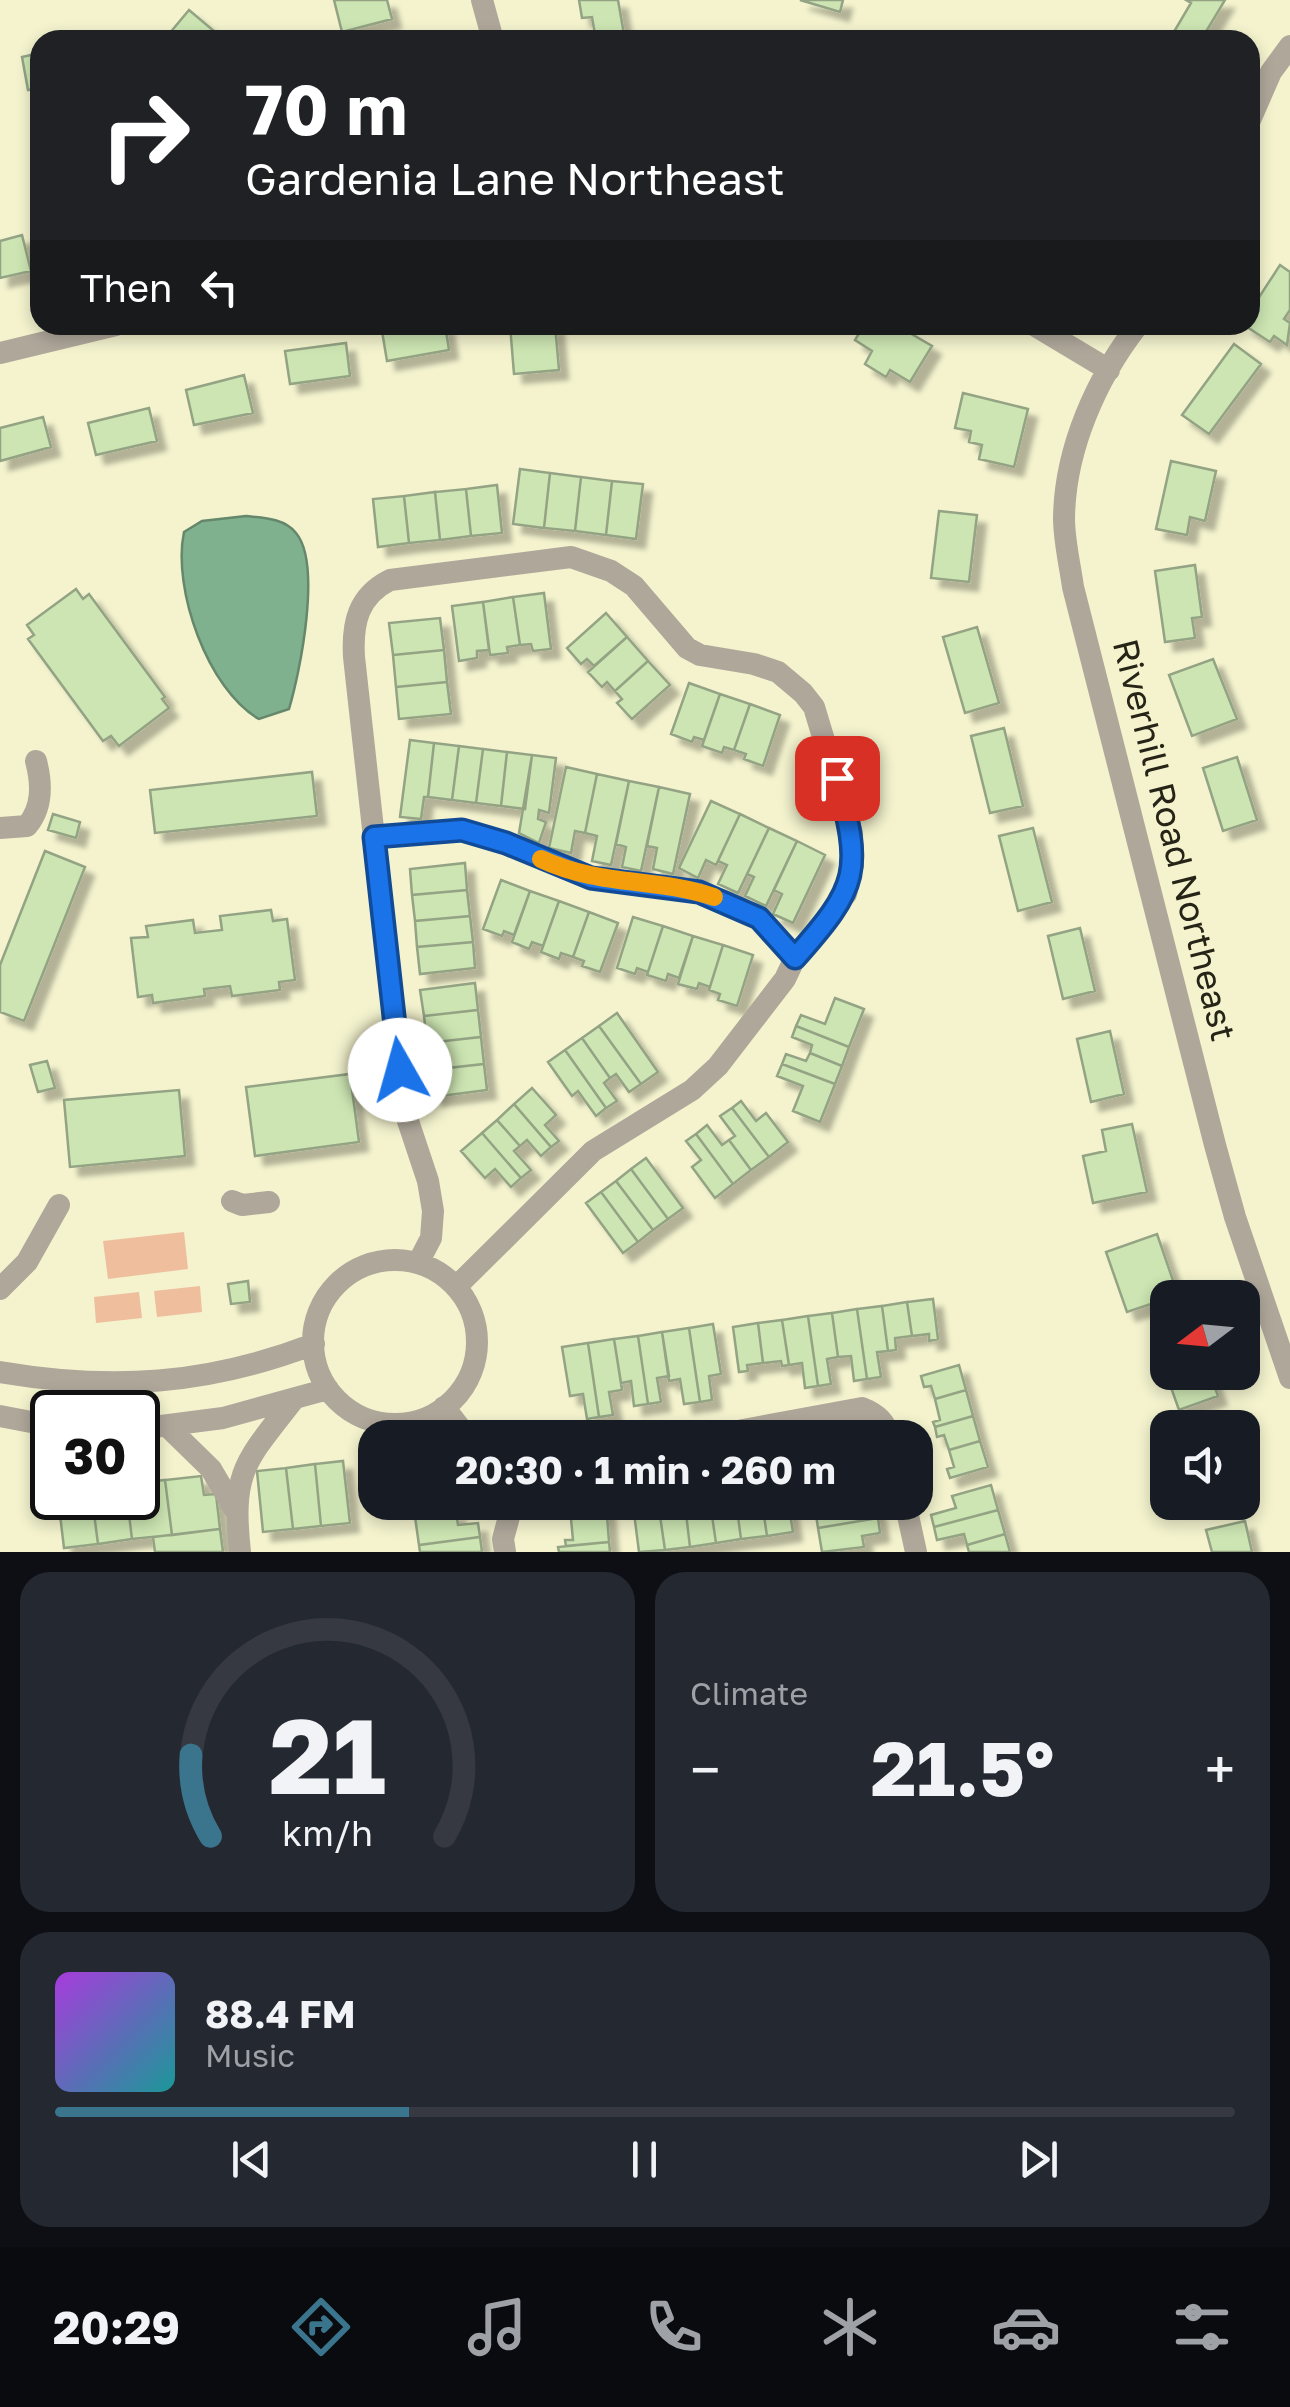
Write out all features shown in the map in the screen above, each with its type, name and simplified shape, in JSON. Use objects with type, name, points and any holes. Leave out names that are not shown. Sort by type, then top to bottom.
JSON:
[{"type":"street","points":[[482,0],[490,30]]},
{"type":"street","points":[[1260,97],[1271,72],[1290,46]]},
{"type":"street","points":[[0,353],[75,335]]},
{"type":"street","points":[[1051,335],[1109,370]]},
{"type":"street","name":"Riverhill Road Northeast","points":[[1132,335],[1083,420],[1069,468],[1064,519],[1073,588],[1215,1145],[1290,1378]]},
{"type":"street","points":[[418,1263],[432,1238],[434,1211],[404,1108],[353,635],[362,602],[375,588],[407,577],[540,559],[581,560],[611,571],[634,586],[686,648],[700,656],[754,664],[789,678],[814,707],[852,833],[853,864],[846,894],[718,1066],[692,1090],[593,1151],[456,1287]]},
{"type":"street","points":[[0,828],[27,826],[33,818],[41,793],[36,762]]},
{"type":"street","points":[[374,837],[462,830],[506,843],[591,878],[699,892],[759,918],[795,958]]},
{"type":"street","points":[[232,1201],[269,1202]]},
{"type":"street","points":[[0,1289],[27,1262],[59,1205]]},
{"type":"street","points":[[384,1260],[418,1263],[436,1270],[456,1287],[474,1320],[476,1358],[467,1381],[444,1407],[432,1416],[409,1423],[385,1424],[361,1417],[341,1404],[328,1389],[316,1363],[314,1344],[320,1308],[335,1285],[357,1268],[384,1260]]},
{"type":"street","points":[[0,1372],[96,1384],[176,1380],[233,1370],[314,1344]]},
{"type":"street","points":[[160,1427],[223,1418],[328,1389]]},
{"type":"street","points":[[240,1552],[235,1510],[246,1460],[294,1399]]},
{"type":"street","points":[[444,1407],[454,1420]]},
{"type":"street","points":[[797,1420],[862,1408],[881,1420]]},
{"type":"street","points":[[0,1416],[30,1422]]},
{"type":"street","points":[[166,1426],[212,1469],[235,1510]]},
{"type":"street","points":[[505,1552],[503,1539],[508,1520]]},
{"type":"street","points":[[909,1520],[916,1552]]},
{"type":"shaded area","points":[[246,516],[273,520],[291,528],[304,548],[307,568],[306,619],[289,709],[259,719],[224,686],[210,662],[189,609],[183,581],[184,532],[202,521]]},
{"type":"shaded area","points":[[184,1232],[188,1269],[108,1279],[103,1241]]},
{"type":"shaded area","points":[[200,1286],[202,1312],[157,1317],[154,1291]]},
{"type":"shaded area","points":[[139,1292],[142,1318],[96,1323],[94,1297]]},
{"type":"building","points":[[334,0],[387,0],[392,19],[342,30]]},
{"type":"building","points":[[579,0],[618,0],[623,30],[594,30],[592,17],[582,18]]},
{"type":"building","points":[[800,0],[843,0],[840,12]]},
{"type":"building","points":[[1186,0],[1225,0],[1207,30],[1175,30],[1191,3]]},
{"type":"building","points":[[189,10],[213,30],[172,30]]},
{"type":"building","points":[[30,55],[30,90],[28,90],[22,57]]},
{"type":"building","points":[[22,235],[30,271],[0,278],[0,241]]},
{"type":"building","points":[[1280,265],[1290,272],[1290,310],[1284,319],[1290,323],[1287,345],[1274,336],[1270,342],[1259,335],[1260,296]]},
{"type":"building","points":[[383,335],[447,335],[449,350],[387,361]]},
{"type":"building","points":[[511,335],[556,335],[559,370],[514,374]]},
{"type":"building","points":[[858,335],[913,335],[932,346],[910,382],[890,370],[886,377],[865,364],[872,351],[855,340]]},
{"type":"building","points":[[346,343],[350,376],[290,384],[285,351]]},
{"type":"building","points":[[1234,344],[1261,364],[1209,434],[1182,415]]},
{"type":"building","points":[[244,375],[253,413],[194,425],[186,390]]},
{"type":"building","points":[[963,393],[1028,409],[1014,467],[979,459],[982,445],[969,442],[971,431],[955,428]]},
{"type":"building","points":[[149,408],[157,441],[96,455],[88,423]]},
{"type":"building","points":[[43,417],[51,447],[0,461],[0,428]]},
{"type":"building","points":[[1171,461],[1216,471],[1205,521],[1190,517],[1187,535],[1156,529]]},
{"type":"building","points":[[520,469],[550,473],[544,528],[513,524]]},
{"type":"building","points":[[550,473],[581,477],[575,531],[544,528]]},
{"type":"building","points":[[581,477],[612,481],[606,535],[575,531]]},
{"type":"building","points":[[612,481],[643,484],[636,539],[606,535]]},
{"type":"building","points":[[497,485],[502,533],[471,536],[466,489]]},
{"type":"building","points":[[466,489],[471,536],[440,540],[435,492]]},
{"type":"building","points":[[435,492],[440,540],[409,543],[404,496]]},
{"type":"building","points":[[404,496],[409,543],[378,547],[373,499]]},
{"type":"building","points":[[939,511],[977,515],[969,582],[931,578]]},
{"type":"building","points":[[1195,565],[1202,617],[1192,618],[1195,638],[1165,642],[1155,571]]},
{"type":"building","points":[[76,589],[83,599],[89,594],[165,697],[162,699],[169,708],[119,746],[111,736],[103,741],[28,639],[34,635],[27,625]]},
{"type":"building","points":[[544,593],[551,649],[533,651],[531,644],[520,645],[513,597]]},
{"type":"building","points":[[513,597],[520,645],[507,647],[508,653],[490,655],[483,602]]},
{"type":"building","points":[[483,602],[489,650],[477,651],[477,658],[459,661],[452,606]]},
{"type":"building","points":[[606,613],[627,637],[594,666],[587,659],[581,664],[567,648]]},
{"type":"building","points":[[440,618],[444,650],[393,655],[389,623]]},
{"type":"building","points":[[977,627],[999,703],[965,713],[943,637]]},
{"type":"building","points":[[627,637],[648,661],[615,691],[607,682],[602,687],[588,672]]},
{"type":"building","points":[[444,650],[447,682],[396,687],[393,655]]},
{"type":"building","points":[[1213,659],[1237,719],[1192,736],[1169,675]]},
{"type":"building","points":[[648,661],[670,685],[632,719],[617,703],[622,699],[615,691]]},
{"type":"building","points":[[447,682],[451,714],[399,719],[396,687]]},
{"type":"building","points":[[689,683],[720,694],[704,740],[694,737],[692,742],[671,734]]},
{"type":"building","points":[[720,694],[750,704],[734,750],[724,747],[722,753],[702,746]]},
{"type":"building","points":[[750,704],[780,715],[763,766],[744,759],[746,754],[734,750]]},
{"type":"building","points":[[1004,728],[1023,806],[990,813],[971,736]]},
{"type":"building","points":[[410,740],[434,743],[428,797],[424,797],[421,819],[400,817]]},
{"type":"building","points":[[434,743],[459,746],[452,800],[428,797]]},
{"type":"building","points":[[459,746],[483,749],[476,803],[452,800]]},
{"type":"building","points":[[483,749],[507,752],[501,806],[476,803]]},
{"type":"building","points":[[507,752],[532,755],[525,809],[501,806]]},
{"type":"building","points":[[532,755],[556,758],[549,813],[539,810],[538,819],[546,822],[539,843],[519,833]]},
{"type":"building","points":[[1237,757],[1257,820],[1223,831],[1203,768]]},
{"type":"building","points":[[566,767],[597,774],[585,833],[575,831],[571,853],[549,848]]},
{"type":"building","points":[[312,772],[317,816],[155,833],[150,790]]},
{"type":"building","points":[[597,774],[629,781],[611,865],[592,861],[597,836],[585,833]]},
{"type":"building","points":[[629,781],[659,787],[641,871],[622,867],[626,847],[616,844]]},
{"type":"building","points":[[659,787],[690,794],[673,874],[653,869],[657,848],[647,846]]},
{"type":"building","points":[[711,801],[740,814],[716,865],[706,860],[698,878],[679,868]]},
{"type":"building","points":[[53,814],[80,822],[76,838],[48,830]]},
{"type":"building","points":[[740,814],[769,828],[738,893],[718,884],[727,865],[718,861]]},
{"type":"building","points":[[769,828],[797,841],[766,906],[745,896],[754,877],[747,874]]},
{"type":"building","points":[[1033,828],[1052,902],[1018,911],[999,836]]},
{"type":"building","points":[[797,841],[825,855],[793,923],[773,914],[782,894],[774,890]]},
{"type":"building","points":[[45,851],[85,867],[24,1021],[0,1012],[0,965]]},
{"type":"building","points":[[465,863],[467,890],[412,895],[410,869]]},
{"type":"building","points":[[501,880],[530,891],[514,935],[504,931],[502,936],[483,929]]},
{"type":"building","points":[[467,890],[470,916],[415,921],[412,895]]},
{"type":"building","points":[[530,891],[559,901],[543,946],[532,942],[529,949],[512,942]]},
{"type":"building","points":[[559,901],[589,912],[573,957],[561,953],[559,959],[541,952]]},
{"type":"building","points":[[271,910],[273,921],[287,919],[295,980],[279,982],[280,990],[232,996],[230,986],[204,989],[205,996],[153,1003],[152,995],[138,997],[131,938],[148,937],[146,926],[193,920],[195,933],[222,930],[220,916]]},
{"type":"building","points":[[589,912],[618,923],[600,972],[582,966],[584,961],[573,957]]},
{"type":"building","points":[[470,916],[473,942],[417,947],[415,921]]},
{"type":"building","points":[[633,917],[663,926],[648,972],[637,968],[635,974],[617,968]]},
{"type":"building","points":[[663,926],[693,936],[679,978],[668,974],[666,981],[647,975]]},
{"type":"building","points":[[1080,928],[1095,991],[1063,999],[1048,936]]},
{"type":"building","points":[[693,936],[723,945],[710,987],[699,983],[697,989],[678,984]]},
{"type":"building","points":[[473,942],[475,968],[420,974],[417,947]]},
{"type":"building","points":[[723,945],[753,955],[737,1006],[718,1000],[720,994],[709,990]]},
{"type":"building","points":[[475,983],[478,1010],[424,1016],[420,990]]},
{"type":"building","points":[[835,998],[864,1009],[849,1047],[796,1026],[801,1015],[825,1024]]},
{"type":"building","points":[[478,1010],[481,1037],[427,1043],[424,1016]]},
{"type":"building","points":[[617,1013],[658,1072],[641,1084],[599,1026]]},
{"type":"building","points":[[599,1026],[641,1084],[629,1092],[616,1074],[610,1078],[582,1038]]},
{"type":"building","points":[[796,1026],[849,1047],[842,1066],[810,1053],[812,1045],[792,1037]]},
{"type":"building","points":[[1110,1031],[1124,1094],[1091,1102],[1077,1039]]},
{"type":"building","points":[[481,1037],[484,1064],[430,1070],[427,1043]]},
{"type":"building","points":[[582,1038],[610,1078],[604,1083],[617,1101],[606,1108],[565,1050]]},
{"type":"building","points":[[565,1050],[606,1108],[596,1116],[578,1091],[572,1096],[548,1062]]},
{"type":"building","points":[[810,1053],[842,1066],[835,1084],[782,1064],[786,1054],[806,1061]]},
{"type":"building","points":[[47,1061],[55,1088],[38,1092],[30,1065]]},
{"type":"building","points":[[484,1064],[487,1090],[433,1097],[430,1070]]},
{"type":"building","points":[[782,1064],[835,1084],[820,1122],[793,1111],[803,1086],[777,1076]]},
{"type":"building","points":[[350,1074],[359,1142],[255,1156],[246,1087]]},
{"type":"building","points":[[532,1088],[556,1115],[545,1125],[559,1141],[551,1147],[514,1104]]},
{"type":"building","points":[[179,1090],[185,1156],[70,1167],[64,1100]]},
{"type":"building","points":[[741,1101],[756,1121],[766,1113],[788,1142],[769,1157],[732,1108]]},
{"type":"building","points":[[514,1104],[551,1147],[541,1156],[527,1140],[520,1146],[497,1120]]},
{"type":"building","points":[[732,1108],[769,1157],[751,1170],[729,1140],[735,1136],[720,1116]]},
{"type":"building","points":[[497,1120],[520,1146],[514,1151],[531,1170],[521,1178],[482,1133]]},
{"type":"building","points":[[1132,1124],[1147,1192],[1093,1203],[1083,1156],[1106,1151],[1102,1130]]},
{"type":"building","points":[[707,1125],[722,1145],[729,1140],[751,1170],[733,1184],[696,1134]]},
{"type":"building","points":[[482,1133],[521,1178],[511,1187],[495,1169],[485,1178],[461,1151]]},
{"type":"building","points":[[696,1134],[733,1184],[715,1198],[692,1167],[701,1160],[686,1141]]},
{"type":"building","points":[[646,1158],[683,1208],[668,1219],[631,1169]]},
{"type":"building","points":[[631,1169],[668,1219],[653,1230],[616,1181]]},
{"type":"building","points":[[616,1181],[653,1230],[638,1242],[601,1192]]},
{"type":"building","points":[[601,1192],[638,1242],[623,1253],[586,1203]]},
{"type":"building","points":[[1157,1234],[1173,1280],[1150,1280],[1150,1304],[1127,1312],[1106,1252]]},
{"type":"building","points":[[248,1281],[250,1302],[231,1304],[228,1284]]},
{"type":"building","points":[[933,1299],[938,1339],[929,1341],[929,1334],[912,1336],[907,1302]]},
{"type":"building","points":[[907,1302],[912,1336],[895,1338],[896,1350],[888,1351],[882,1306]]},
{"type":"building","points":[[882,1306],[888,1351],[877,1352],[881,1377],[867,1379],[857,1309]]},
{"type":"building","points":[[857,1309],[867,1379],[854,1381],[851,1356],[838,1357],[832,1313]]},
{"type":"building","points":[[832,1313],[838,1357],[827,1359],[831,1384],[818,1386],[808,1316]]},
{"type":"building","points":[[808,1316],[818,1386],[805,1388],[802,1363],[789,1365],[782,1320]]},
{"type":"building","points":[[782,1320],[789,1365],[782,1366],[781,1361],[763,1363],[758,1323]]},
{"type":"building","points":[[758,1323],[763,1363],[747,1365],[748,1371],[739,1372],[733,1327]]},
{"type":"building","points":[[713,1324],[721,1374],[709,1376],[712,1400],[700,1402],[689,1328]]},
{"type":"building","points":[[689,1328],[700,1402],[684,1404],[680,1379],[669,1381],[662,1332]]},
{"type":"building","points":[[662,1332],[669,1376],[657,1378],[661,1402],[648,1404],[638,1336]]},
{"type":"building","points":[[638,1336],[648,1404],[634,1406],[631,1381],[621,1383],[614,1339]]},
{"type":"building","points":[[614,1339],[622,1390],[609,1392],[613,1415],[599,1417],[588,1343]]},
{"type":"building","points":[[588,1343],[599,1417],[587,1419],[583,1394],[570,1396],[562,1347]]},
{"type":"building","points":[[959,1365],[966,1390],[935,1399],[931,1386],[924,1387],[921,1376]]},
{"type":"building","points":[[966,1390],[973,1416],[935,1427],[933,1422],[940,1420],[935,1399]]},
{"type":"building","points":[[1172,1390],[1216,1390],[1218,1396],[1179,1410]]},
{"type":"building","points":[[973,1416],[980,1441],[949,1450],[944,1435],[937,1437],[935,1427]]},
{"type":"building","points":[[980,1441],[988,1467],[950,1478],[947,1469],[954,1467],[949,1450]]},
{"type":"building","points":[[343,1461],[350,1523],[321,1526],[315,1464]]},
{"type":"building","points":[[315,1464],[321,1526],[293,1529],[286,1468]]},
{"type":"building","points":[[286,1468],[293,1529],[263,1532],[257,1471]]},
{"type":"building","points":[[201,1476],[204,1495],[216,1494],[220,1529],[172,1535],[165,1480]]},
{"type":"building","points":[[165,1480],[172,1535],[132,1539],[130,1520],[160,1520],[160,1481]]},
{"type":"building","points":[[991,1485],[998,1510],[934,1527],[933,1514],[956,1508],[952,1496]]},
{"type":"building","points":[[998,1510],[1005,1534],[967,1545],[964,1534],[937,1540],[934,1527]]},
{"type":"building","points":[[61,1520],[95,1520],[98,1544],[64,1548]]},
{"type":"building","points":[[95,1520],[130,1520],[132,1539],[98,1544]]},
{"type":"building","points":[[415,1520],[478,1523],[480,1537],[419,1545]]},
{"type":"building","points":[[571,1520],[607,1520],[609,1542],[566,1546],[565,1540],[573,1540]]},
{"type":"building","points":[[635,1520],[661,1520],[665,1550],[639,1552]]},
{"type":"building","points":[[661,1520],[687,1520],[690,1547],[665,1550]]},
{"type":"building","points":[[687,1520],[713,1520],[716,1543],[690,1547]]},
{"type":"building","points":[[713,1520],[738,1520],[741,1539],[716,1543]]},
{"type":"building","points":[[738,1520],[765,1520],[767,1536],[741,1539]]},
{"type":"building","points":[[765,1520],[791,1520],[793,1532],[767,1536]]},
{"type":"building","points":[[817,1520],[866,1520],[818,1528]]},
{"type":"building","points":[[878,1520],[880,1533],[862,1536],[864,1547],[822,1552],[818,1528]]},
{"type":"building","points":[[1245,1521],[1252,1552],[1212,1552],[1206,1530]]},
{"type":"building","points":[[220,1529],[223,1552],[155,1552],[153,1537]]},
{"type":"building","points":[[1005,1534],[1010,1552],[969,1552],[967,1545]]},
{"type":"building","points":[[480,1537],[482,1552],[420,1552],[419,1545]]},
{"type":"building","points":[[609,1542],[610,1552],[559,1552],[558,1547]]},
{"type":"slow traffic","points":[[541,859],[591,878],[639,882],[714,897]]},
{"type":"route","points":[[400,1070],[374,837],[462,830],[506,843],[591,878],[699,892],[759,918],[795,958],[846,894],[853,864],[852,833],[837,778]]}]
